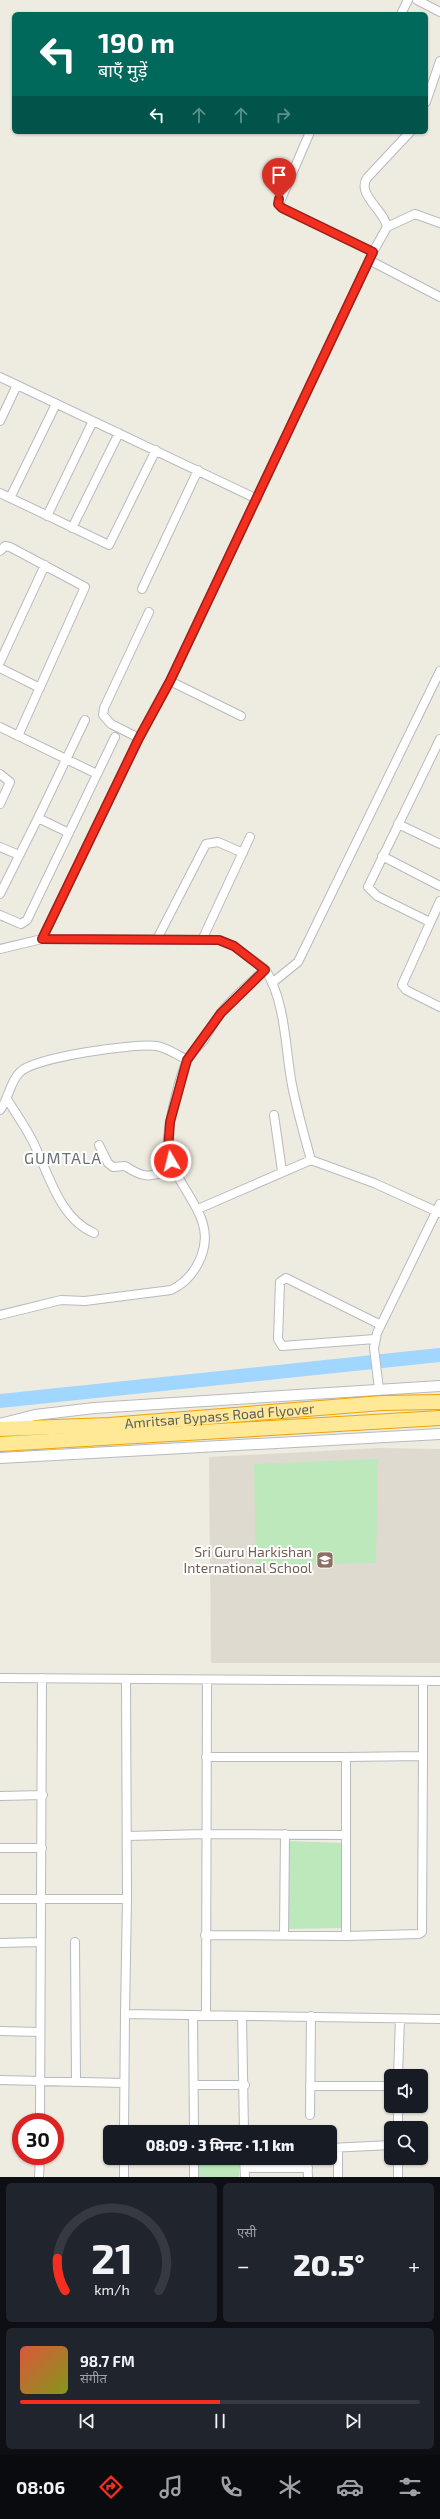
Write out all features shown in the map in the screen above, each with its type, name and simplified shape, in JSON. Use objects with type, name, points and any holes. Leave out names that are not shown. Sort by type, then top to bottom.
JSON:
[{"type":"highway","name":"Amritsar Bypass Road Flyover","points":[[0,1429],[109,1425],[382,1403],[440,1402]]},
{"type":"highway","name":"Amritsar Bypass Road Flyover","points":[[0,1444],[440,1418]]},
{"type":"street","points":[[402,12],[408,0]]},
{"type":"street","points":[[417,0],[440,12]]},
{"type":"street","points":[[428,96],[440,61]]},
{"type":"street","points":[[309,134],[278,204],[282,208],[373,252]]},
{"type":"street","points":[[387,227],[384,217],[365,192],[364,185],[367,178],[408,134]]},
{"type":"street","points":[[42,939],[139,738],[170,681],[373,252],[387,227],[415,214],[440,223]]},
{"type":"street","points":[[369,260],[440,297]]},
{"type":"street","points":[[0,376],[257,499]]},
{"type":"street","points":[[0,421],[17,385]]},
{"type":"street","points":[[10,498],[56,404]]},
{"type":"street","points":[[47,516],[93,421]]},
{"type":"street","points":[[72,528],[119,433]]},
{"type":"street","points":[[0,493],[106,545],[110,544],[156,450]]},
{"type":"street","points":[[142,589],[198,470]]},
{"type":"street","points":[[0,551],[5,546],[10,547],[82,583],[85,588],[18,736]]},
{"type":"street","points":[[0,662],[45,565]]},
{"type":"street","points":[[139,738],[111,724],[103,715],[104,708],[149,612]]},
{"type":"street","points":[[0,668],[40,688]]},
{"type":"street","points":[[272,983],[298,962],[440,671]]},
{"type":"street","points":[[170,681],[241,716]]},
{"type":"street","points":[[0,894],[85,720]]},
{"type":"street","points":[[0,727],[97,774]]},
{"type":"street","points":[[0,915],[21,924],[26,920],[115,737]]},
{"type":"street","points":[[430,922],[369,890],[382,856],[440,739]]},
{"type":"street","points":[[0,774],[10,782],[0,804]]},
{"type":"street","points":[[38,818],[69,833]]},
{"type":"street","points":[[398,824],[440,844]]},
{"type":"street","points":[[202,940],[250,837]]},
{"type":"street","points":[[157,939],[206,844],[218,842],[243,853]]},
{"type":"street","points":[[0,847],[19,856]]},
{"type":"street","points":[[382,856],[440,886]]},
{"type":"street","points":[[440,901],[402,985],[406,990],[440,1007]]},
{"type":"street","points":[[0,948],[42,939],[157,939],[224,941],[265,970],[272,983],[280,1013],[300,1118],[311,1160]]},
{"type":"street","points":[[0,1315],[55,1301],[85,1301],[157,1292],[180,1285],[194,1271],[204,1249],[206,1235],[198,1209],[174,1170],[168,1151],[168,1137],[187,1060],[221,1013],[265,970]]},
{"type":"street","points":[[0,1110],[20,1073],[35,1064],[49,1060],[136,1045],[163,1048],[187,1060]]},
{"type":"street","points":[[7,1099],[24,1126],[57,1192],[74,1220],[94,1233]]},
{"type":"street","points":[[274,1115],[282,1171]]},
{"type":"street","points":[[99,1145],[111,1167],[126,1166],[140,1175],[153,1175],[174,1170]]},
{"type":"street","points":[[198,1209],[282,1171],[311,1160],[374,1183],[438,1213]]},
{"type":"street","points":[[379,1389],[375,1344],[381,1325],[438,1213],[440,1204]]},
{"type":"street","points":[[375,1344],[282,1346],[278,1339],[280,1282],[286,1278],[381,1325]]},
{"type":"street","points":[[0,1424],[35,1415],[94,1408],[440,1386]]},
{"type":"street","points":[[0,1458],[440,1434]]},
{"type":"street","points":[[0,1678],[207,1681],[440,1681]]},
{"type":"street","points":[[40,2113],[42,1678]]},
{"type":"street","points":[[124,2125],[127,1899],[126,1680]]},
{"type":"street","points":[[206,2015],[205,1935],[207,1681]]},
{"type":"street","points":[[205,1935],[346,1936],[419,1934],[422,1932],[423,1681]]},
{"type":"street","points":[[206,1757],[346,1758],[422,1756]]},
{"type":"street","points":[[346,1758],[346,1936]]},
{"type":"street","points":[[0,1796],[42,1795]]},
{"type":"street","points":[[127,1836],[206,1834],[345,1836]]},
{"type":"street","points":[[284,1935],[285,1834]]},
{"type":"street","points":[[0,1848],[42,1848]]},
{"type":"street","points":[[0,1899],[127,1899]]},
{"type":"street","points":[[0,1942],[40,1942]]},
{"type":"street","points":[[75,1942],[76,2081]]},
{"type":"street","points":[[125,2014],[440,2019]]},
{"type":"street","points":[[193,2015],[194,2125]]},
{"type":"street","points":[[242,2016],[245,2085],[244,2125]]},
{"type":"street","points":[[310,2115],[311,2016]]},
{"type":"street","points":[[398,2069],[400,2018]]},
{"type":"street","points":[[0,2031],[40,2032]]},
{"type":"street","points":[[0,2080],[124,2083]]},
{"type":"street","points":[[194,2084],[245,2085]]},
{"type":"street","points":[[310,2086],[384,2086]]},
{"type":"street","points":[[337,2148],[384,2145]]},
{"type":"street","points":[[39,2177],[40,2165]]},
{"type":"street","points":[[124,2165],[124,2177]]},
{"type":"street","points":[[194,2165],[194,2177]]},
{"type":"street","points":[[245,2165],[245,2177]]},
{"type":"street","points":[[336,2165],[338,2177]]},
{"type":"street","points":[[398,2165],[398,2177]]},
{"type":"street","points":[[245,2168],[308,2173]]},
{"type":"shaded area","name":"Sri Guru Harkishan International School","points":[[380,1448],[440,1449],[440,1663],[211,1663],[209,1457]]},
{"type":"green space","points":[[378,1459],[376,1563],[256,1565],[254,1464]]},
{"type":"green space","points":[[288,1841],[343,1843],[342,1928],[287,1929]]},
{"type":"green space","points":[[199,2165],[239,2165],[239,2177],[199,2177]]},
{"type":"waterway","points":[[0,1401],[440,1355]]},
{"type":"place","name":"Sri Guru Harkishan International School","points":[[325,1560]]},
{"type":"district","name":"GUMTALA","points":[[63,1158]]},
{"type":"route","points":[[171,1161],[168,1151],[170,1122],[187,1060],[203,1040],[221,1013],[265,970],[234,946],[219,940],[142,938],[42,939],[139,738],[170,681],[373,252],[282,208],[278,204],[279,199]]}]
